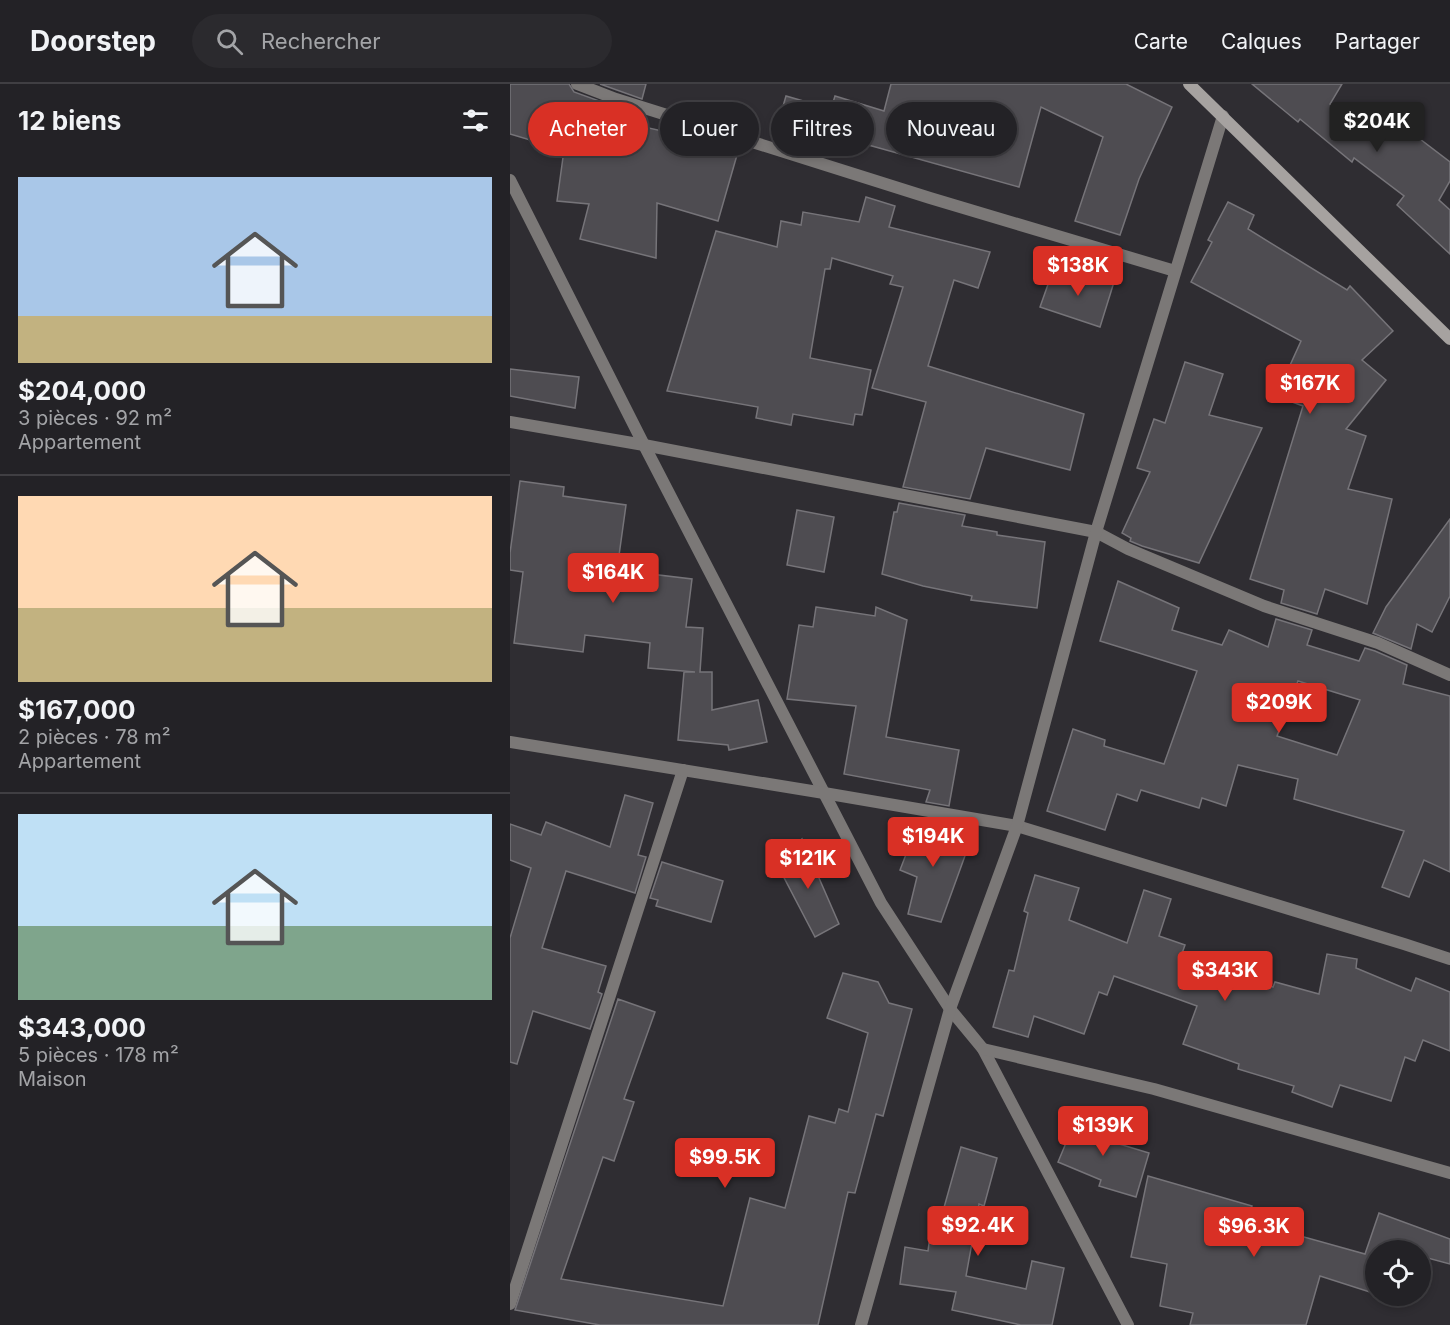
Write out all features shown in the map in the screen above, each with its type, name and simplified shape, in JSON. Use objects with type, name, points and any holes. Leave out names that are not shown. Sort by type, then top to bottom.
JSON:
[{"type":"main road","points":[[1190,84],[1450,339]]},
{"type":"street","points":[[577,84],[930,198],[1175,271]]},
{"type":"street","points":[[861,1325],[950,1009],[1017,826],[1096,532],[1223,116]]},
{"type":"street","points":[[510,180],[881,903],[950,1009],[983,1049],[1128,1325]]},
{"type":"street","points":[[510,422],[644,445],[1096,532],[1128,549],[1264,606],[1378,643],[1450,675]]},
{"type":"street","points":[[510,742],[1017,826],[1450,959]]},
{"type":"street","points":[[510,1304],[683,770]]},
{"type":"street","points":[[983,1049],[1154,1089],[1450,1173]]},
{"type":"building","points":[[510,84],[569,84],[574,92],[602,102],[528,102],[528,139],[510,134]]},
{"type":"building","points":[[600,84],[646,84],[642,99]]},
{"type":"building","points":[[891,84],[1126,84],[1172,107],[1139,179],[1120,235],[1075,221],[1103,137],[1041,107],[1019,187],[908,156],[1017,156],[1017,102],[886,102]]},
{"type":"building","points":[[1252,84],[1342,84],[1330,104],[1378,142],[1395,120],[1450,162],[1450,181],[1439,200],[1450,210],[1450,254],[1397,205],[1404,196],[1354,158],[1352,162],[1300,119],[1298,122]]},
{"type":"building","points":[[786,96],[807,102],[784,102]]},
{"type":"building","points":[[835,96],[855,102],[833,102]]},
{"type":"building","points":[[886,103],[886,150],[874,147],[874,108],[884,111]]},
{"type":"building","points":[[648,128],[660,131],[660,156],[737,156],[718,221],[657,203],[656,258],[580,239],[589,204],[557,201],[563,156],[648,156]]},
{"type":"building","points":[[866,197],[895,206],[889,227],[990,252],[978,288],[954,280],[928,366],[1084,414],[1070,470],[986,448],[970,499],[903,487],[926,402],[872,388],[903,287],[890,284],[893,276],[832,258],[830,269],[825,269],[810,358],[871,370],[862,415],[855,414],[853,425],[793,414],[791,425],[756,418],[758,407],[667,391],[716,231],[777,247],[781,221],[801,225],[803,212],[859,222]]},
{"type":"building","points":[[1228,202],[1254,215],[1248,229],[1347,290],[1350,286],[1393,331],[1362,360],[1386,380],[1346,429],[1366,436],[1348,489],[1392,499],[1367,604],[1325,589],[1317,614],[1281,603],[1284,590],[1250,579],[1303,406],[1276,396],[1301,341],[1191,282],[1212,242],[1208,240]]},
{"type":"building","points":[[1061,269],[1114,282],[1100,327],[1040,307],[1051,276],[1058,278]]},
{"type":"building","points":[[1185,362],[1223,374],[1209,415],[1262,428],[1199,563],[1142,546],[1130,541],[1131,538],[1122,533],[1150,472],[1137,468],[1154,419],[1165,423]]},
{"type":"building","points":[[510,369],[579,377],[575,408],[510,396]]},
{"type":"building","points":[[520,481],[564,487],[563,496],[626,505],[617,570],[692,579],[686,627],[703,628],[700,672],[712,672],[712,710],[758,700],[767,742],[729,750],[728,745],[678,740],[684,672],[695,672],[648,668],[650,643],[585,635],[583,652],[514,643],[523,572],[510,570],[510,553]]},
{"type":"building","points":[[899,503],[965,515],[962,526],[997,532],[997,535],[1045,542],[1037,608],[971,600],[972,596],[923,586],[882,574],[894,512],[897,512]]},
{"type":"building","points":[[797,510],[834,517],[824,572],[787,565]]},
{"type":"building","points":[[1450,519],[1450,596],[1432,632],[1417,624],[1411,649],[1373,633],[1386,607]]},
{"type":"building","points":[[1118,581],[1179,608],[1172,630],[1222,645],[1229,630],[1268,647],[1276,619],[1312,630],[1307,645],[1359,661],[1365,648],[1407,665],[1403,684],[1450,696],[1450,872],[1424,860],[1409,897],[1382,887],[1404,831],[1294,799],[1298,779],[1238,765],[1226,806],[1202,798],[1199,808],[1141,790],[1137,801],[1117,794],[1105,830],[1047,811],[1073,729],[1105,740],[1104,746],[1164,764],[1197,671],[1100,641]],"holes":[[[1298,681],[1360,700],[1337,755],[1277,736]]]},
{"type":"building","points":[[816,607],[875,616],[876,607],[907,620],[886,737],[959,750],[949,806],[926,802],[930,790],[844,774],[856,706],[787,699],[799,625],[813,627]]},
{"type":"building","points":[[625,795],[653,803],[638,855],[646,857],[635,893],[566,871],[542,948],[606,966],[598,992],[602,994],[590,1029],[533,1011],[517,1064],[510,1062],[510,938],[531,868],[510,860],[510,824],[541,835],[546,822],[610,847]]},
{"type":"building","points":[[920,818],[946,822],[944,832],[970,842],[941,922],[908,914],[917,877],[900,870]]},
{"type":"building","points":[[802,839],[839,924],[815,937],[779,868]]},
{"type":"building","points":[[662,862],[723,881],[711,922],[656,906],[658,900],[650,898]]},
{"type":"building","points":[[1035,875],[1079,888],[1069,920],[1127,943],[1144,890],[1171,899],[1159,936],[1185,945],[1180,959],[1213,972],[1273,987],[1275,982],[1319,994],[1327,954],[1357,959],[1356,968],[1411,991],[1416,978],[1450,992],[1450,1051],[1423,1040],[1415,1061],[1405,1057],[1391,1101],[1340,1085],[1332,1107],[1292,1092],[1294,1086],[1238,1069],[1239,1064],[1183,1044],[1197,1006],[1114,976],[1107,995],[1099,992],[1084,1034],[1034,1016],[1028,1037],[993,1027],[1009,970],[1014,971],[1028,913],[1024,911]]},
{"type":"building","points":[[843,973],[878,982],[889,1003],[912,1009],[883,1116],[876,1114],[855,1193],[848,1192],[818,1325],[600,1325],[515,1310],[618,999],[655,1012],[624,1099],[634,1102],[614,1161],[603,1157],[561,1279],[723,1306],[750,1198],[785,1208],[809,1116],[835,1123],[839,1109],[848,1112],[868,1033],[827,1018]]},
{"type":"building","points":[[1079,1112],[1112,1126],[1106,1140],[1149,1153],[1136,1197],[1099,1186],[1101,1180],[1058,1162]]},
{"type":"building","points":[[961,1147],[997,1158],[984,1206],[979,1204],[966,1276],[1026,1289],[1032,1261],[1064,1268],[1052,1325],[1021,1325],[952,1310],[956,1292],[900,1284],[905,1247],[928,1251],[931,1228],[938,1229]]},
{"type":"building","points":[[1148,1176],[1252,1206],[1247,1221],[1365,1254],[1365,1290],[1320,1276],[1306,1325],[1190,1325],[1193,1313],[1160,1306],[1167,1264],[1131,1257]]},
{"type":"building","points":[[1379,1213],[1450,1239],[1450,1264],[1431,1259],[1431,1240],[1370,1240]]}]
